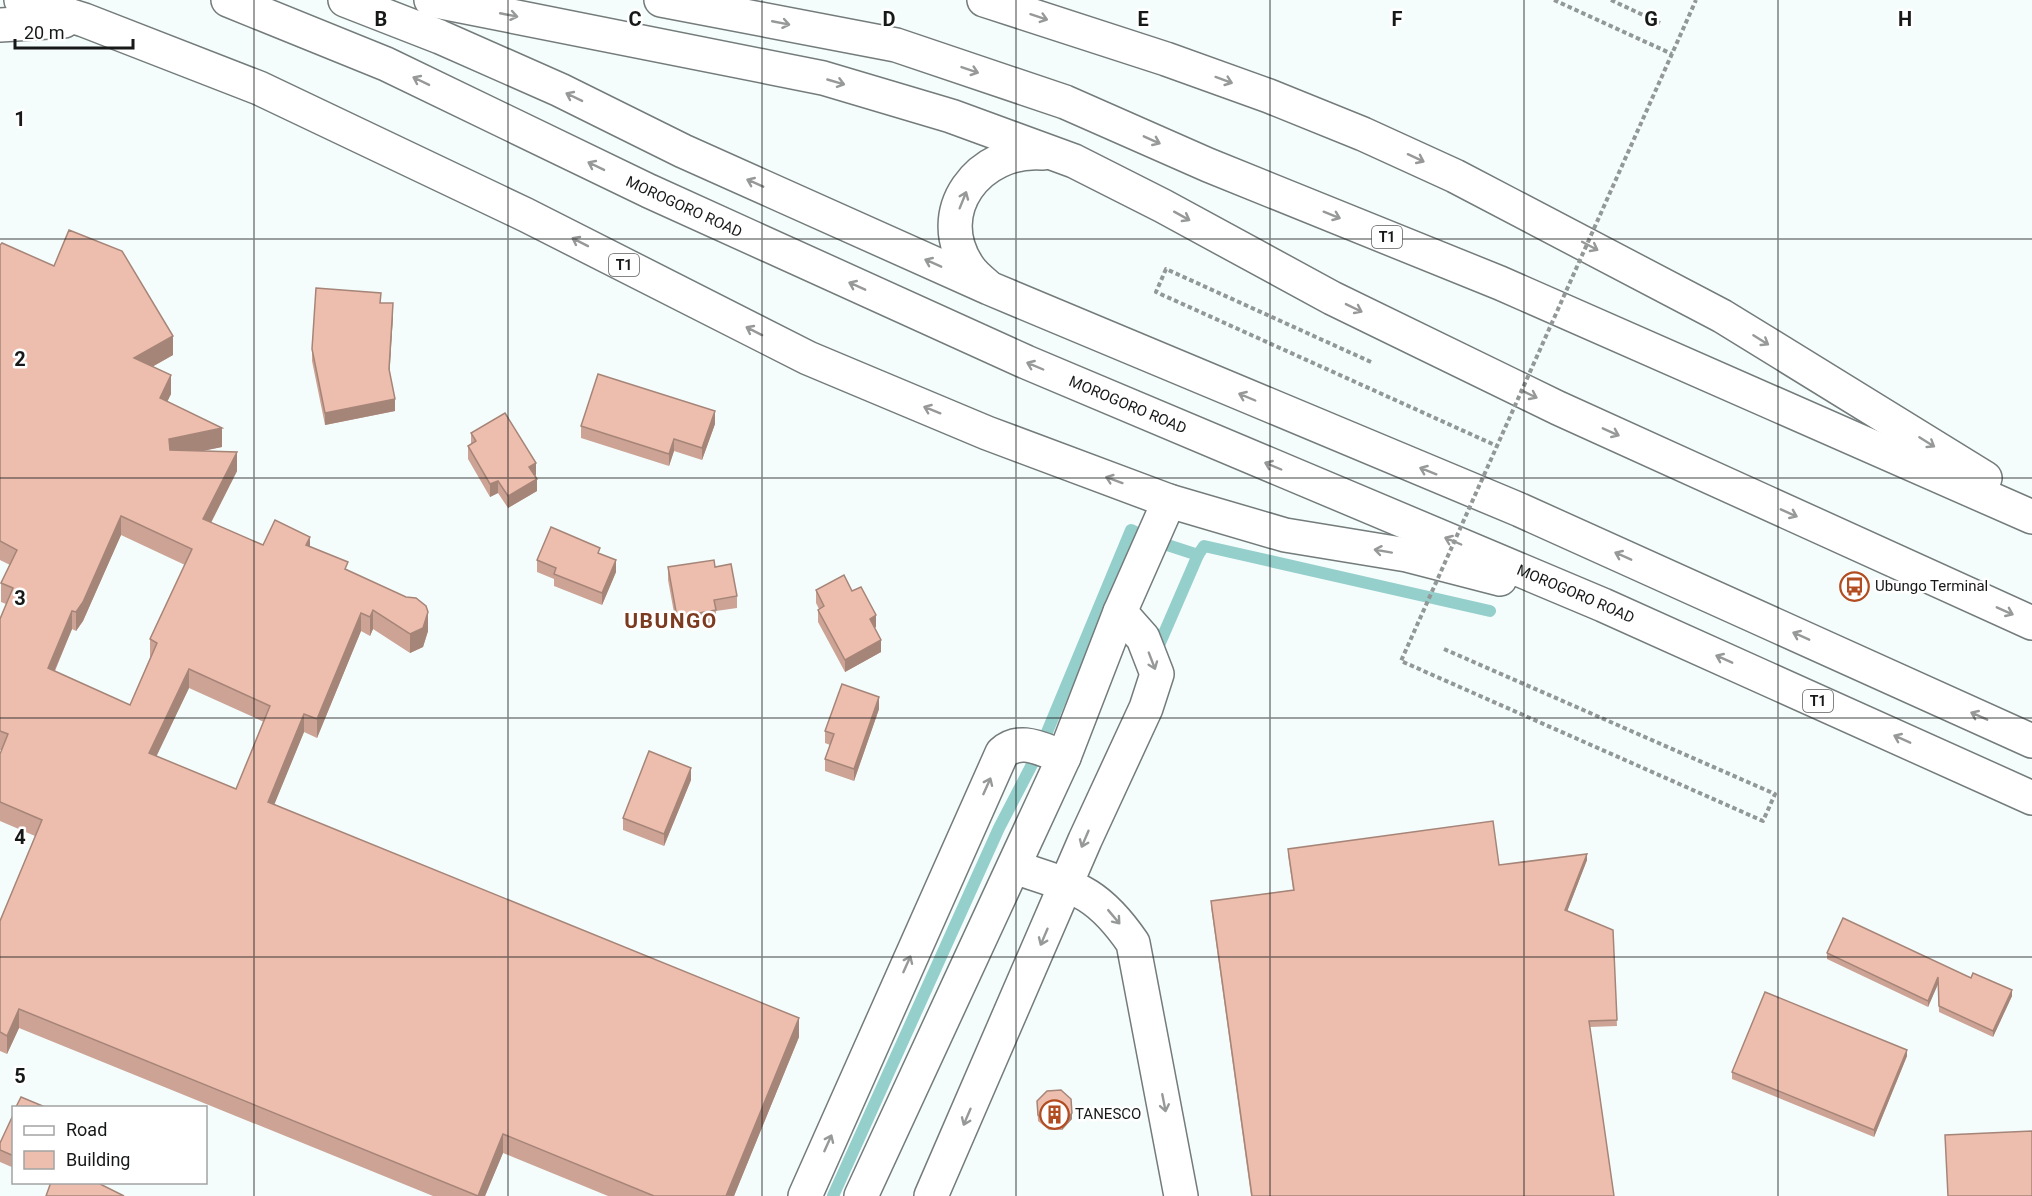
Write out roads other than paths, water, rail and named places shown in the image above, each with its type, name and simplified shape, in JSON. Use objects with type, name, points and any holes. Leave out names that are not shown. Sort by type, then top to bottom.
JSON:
[{"type":"main road","name":"T1","points":[[21,0],[84,20],[260,88],[526,215],[808,358],[987,433],[1169,501],[1285,535],[1407,555],[1603,604]]},
{"type":"main road","name":"MOROGORO ROAD","points":[[228,0],[386,64],[649,191],[1026,362],[1603,604],[2032,798]]},
{"type":"main road","points":[[345,0],[440,37],[560,90],[683,151],[989,288],[1520,510],[2032,741]]},
{"type":"main road","points":[[431,0],[823,78],[951,116],[1074,161],[1163,206],[1332,298],[1558,408],[2032,623]]},
{"type":"main road","name":"T1","points":[[661,0],[896,45],[1065,102],[1219,169],[1500,283],[2032,517]]},
{"type":"main road","points":[[984,0],[1166,59],[1269,96],[1362,134],[1455,176],[1722,315],[2032,507]]},
{"type":"main road","points":[[0,25],[84,20]]},
{"type":"main road","points":[[989,288],[969,269],[958,245],[956,219],[963,195],[978,174],[999,159],[1024,152],[1048,154],[1074,161]]},
{"type":"main road","points":[[868,1194],[1064,757],[1120,612],[1169,501]]},
{"type":"main road","points":[[931,1196],[1146,708],[1157,674],[1143,638],[1120,612]]},
{"type":"main road","points":[[805,1196],[1002,753],[1016,744],[1024,744],[1064,757]]},
{"type":"main road","points":[[1014,867],[1067,884],[1102,903],[1116,917],[1133,943],[1181,1196]]},
{"type":"waterway","points":[[833,1196],[999,828],[1040,749],[1131,530],[1152,540],[1198,555],[1204,546],[1490,611]]},
{"type":"waterway","points":[[1156,652],[1198,555]]},
{"type":"place","name":"Ubungo Terminal","points":[[1854,586]]},
{"type":"place","name":"TANESCO","points":[[1054,1114]]},
{"type":"district","name":"UBUNGO","points":[[671,621]]}]
